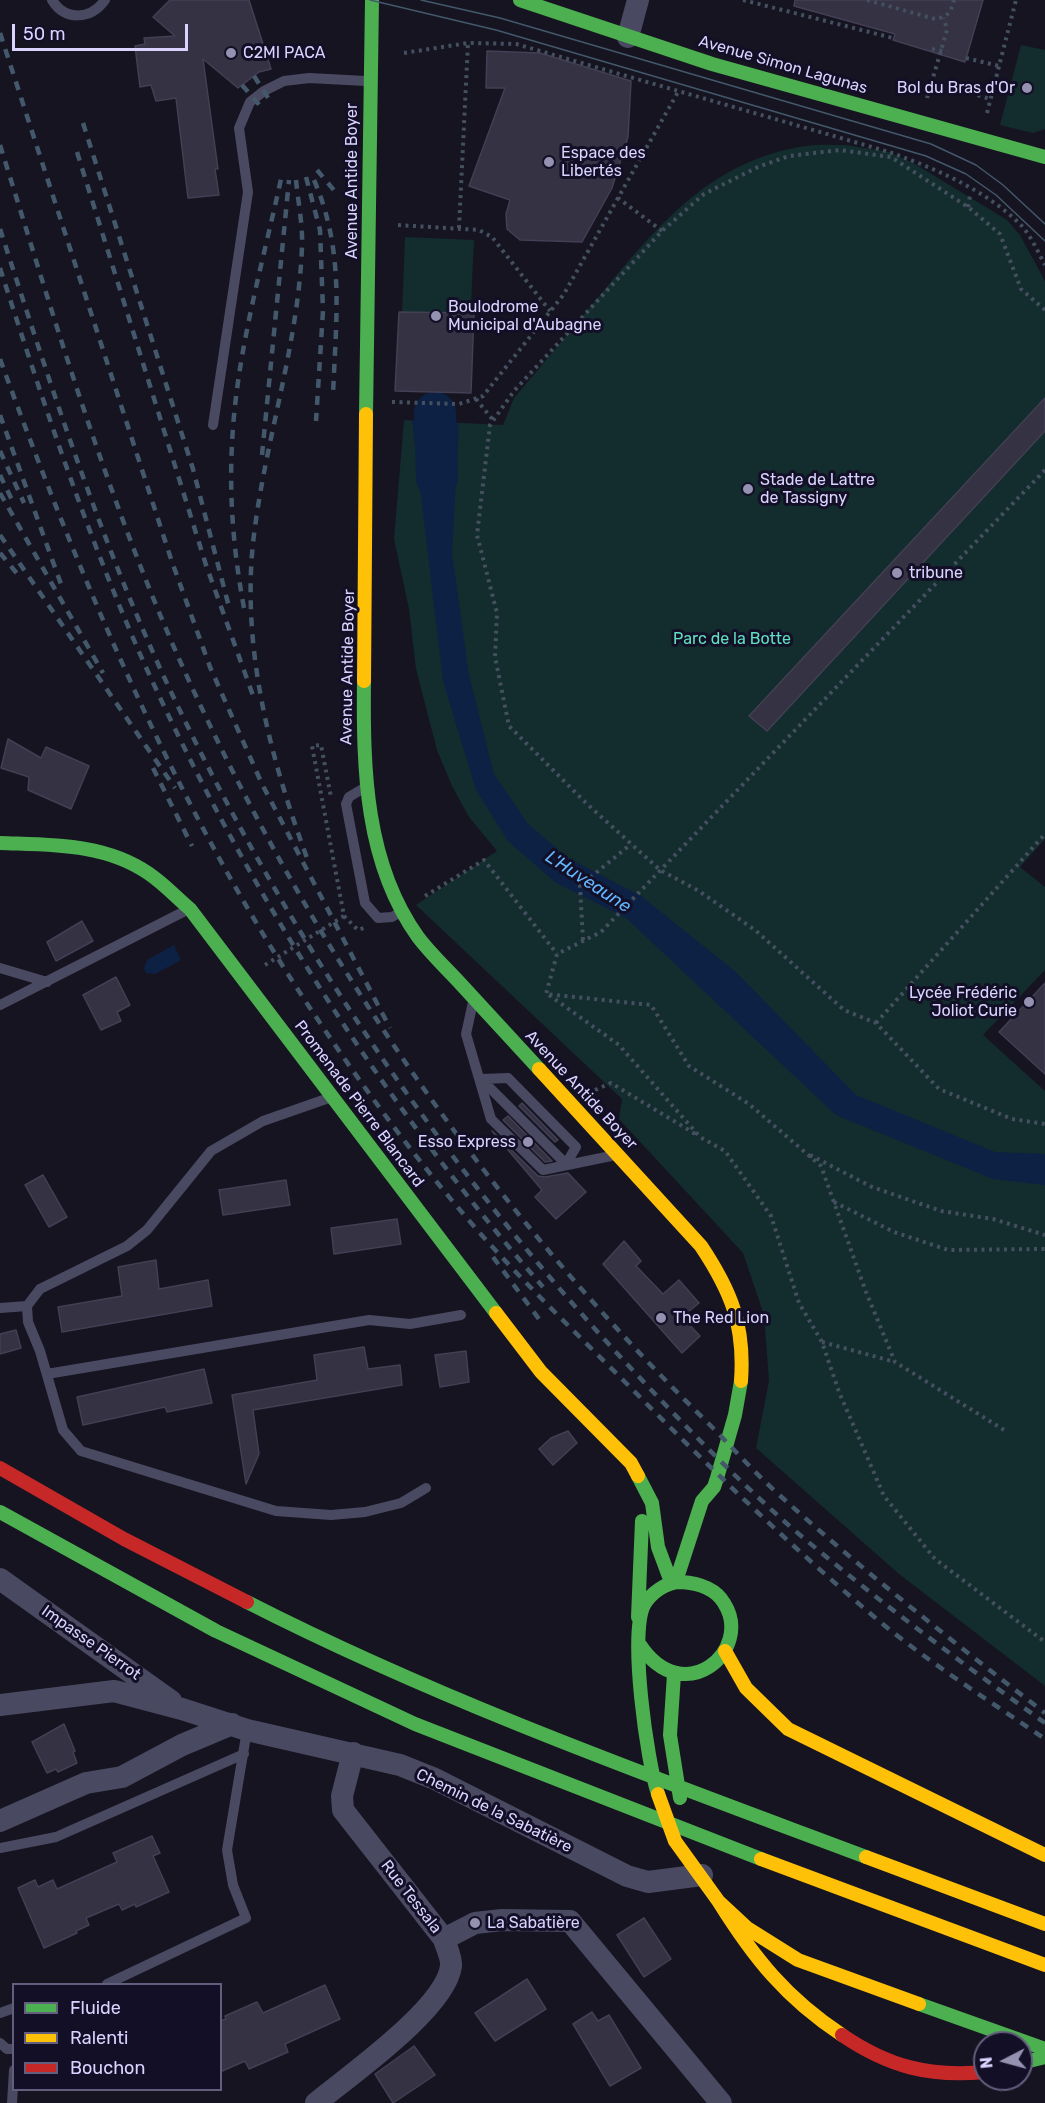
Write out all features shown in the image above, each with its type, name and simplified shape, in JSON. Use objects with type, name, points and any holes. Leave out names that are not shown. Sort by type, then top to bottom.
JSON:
[{"type":"main road","name":"Avenue Antide Boyer","points":[[372,0],[369,81],[366,622],[361,725],[372,825],[384,872],[402,911],[419,938],[701,1245],[726,1281],[739,1317],[743,1363],[741,1389],[733,1426],[714,1487],[713,1515]]},
{"type":"main road","name":"Avenue Simon Lagunas","points":[[520,0],[628,38],[1042,157]]},
{"type":"main road","points":[[1042,157],[1045,170]]},
{"type":"main road","name":"Promenade Pierre Blancard","points":[[0,843],[72,846],[117,856],[145,870],[190,909],[541,1372],[622,1454],[639,1475],[652,1503],[658,1547],[674,1582]]},
{"type":"main road","points":[[0,1468],[229,1594],[415,1681],[694,1791],[1045,1924]]},
{"type":"main road","points":[[639,1475],[644,1546],[637,1591],[637,1631],[646,1733],[657,1790],[675,1841],[702,1875],[753,1955],[819,2019],[853,2043],[896,2066],[945,2076],[973,2073]]},
{"type":"main road","name":"Avenue Antide Boyer","points":[[674,1582],[702,1501],[714,1487]]},
{"type":"main road","points":[[686,1506],[702,1501]]},
{"type":"main road","points":[[652,1503],[668,1507]]},
{"type":"main road","points":[[0,1512],[216,1631],[415,1724],[643,1815],[1045,1965]]},
{"type":"main road","points":[[640,1645],[648,1658],[660,1669],[674,1674],[689,1675],[703,1671],[716,1663],[725,1652],[730,1636],[731,1620],[725,1604],[714,1592],[705,1569]]},
{"type":"main road","points":[[638,1617],[650,1595],[674,1582],[689,1581],[714,1592]]},
{"type":"main road","points":[[725,1652],[746,1688],[788,1729],[1045,1855]]},
{"type":"main road","points":[[674,1674],[670,1735],[678,1787],[702,1875]]},
{"type":"main road","points":[[719,1902],[747,1928],[798,1960],[1045,2049]]},
{"type":"street","points":[[628,38],[638,0]]},
{"type":"street","name":"Impasse Pierrot","points":[[0,1579],[182,1708]]},
{"type":"street","points":[[0,1705],[114,1691],[182,1708]]},
{"type":"street","name":"Chemin de la Sabatière","points":[[182,1708],[240,1727],[400,1765],[435,1779],[627,1876],[648,1882],[702,1875]]},
{"type":"street","points":[[0,1821],[86,1783],[122,1778],[182,1744],[240,1727]]},
{"type":"street","name":"Rue Tessala","points":[[316,2103],[422,2014],[440,1993],[451,1965],[444,1939],[343,1810],[342,1796],[353,1753]]},
{"type":"street","points":[[444,1939],[475,1923],[501,1920],[570,1921],[721,2103]]},
{"type":"lane","points":[[52,0],[60,11],[72,16],[92,12],[105,0]]},
{"type":"lane","points":[[213,425],[248,192],[239,128],[250,102],[264,91],[284,81],[309,78],[369,81]]},
{"type":"lane","points":[[367,787],[349,797],[345,804],[365,903],[378,918],[392,918],[402,911]]},
{"type":"lane","points":[[0,1005],[190,909]]},
{"type":"lane","points":[[0,968],[47,982]]},
{"type":"lane","points":[[474,999],[466,1034],[491,1119],[543,1170],[618,1154]]},
{"type":"lane","points":[[481,1079],[508,1078],[576,1147],[566,1164]]},
{"type":"lane","points":[[481,1079],[566,1164]]},
{"type":"lane","points":[[333,1097],[263,1121],[211,1151],[147,1230],[127,1246],[40,1289],[27,1306],[28,1322],[47,1374],[63,1430],[81,1451],[276,1511],[331,1515],[365,1512],[401,1503],[426,1488]]},
{"type":"lane","points":[[0,1308],[27,1306]]},
{"type":"lane","points":[[47,1374],[369,1320],[410,1324],[461,1315]]},
{"type":"lane","points":[[109,1983],[246,1918],[232,1885],[227,1850],[244,1754],[240,1727]]},
{"type":"lane","points":[[0,1848],[56,1837],[244,1754]]},
{"type":"path","points":[[743,0],[893,38]]},
{"type":"path","points":[[867,0],[935,20],[944,18],[951,12],[954,0]]},
{"type":"path","points":[[949,86],[990,99],[1016,0]]},
{"type":"path","points":[[925,102],[947,30],[944,18]]},
{"type":"path","points":[[404,53],[468,43],[516,44],[889,152],[930,166],[993,202],[1022,226],[1045,265]]},
{"type":"path","points":[[459,228],[468,43]]},
{"type":"path","points":[[932,49],[947,52]]},
{"type":"path","points":[[966,58],[999,66]]},
{"type":"path","points":[[392,402],[459,404],[483,396],[564,294],[678,92]]},
{"type":"path","points":[[1045,310],[1021,289],[1000,234],[968,207],[891,157],[840,150],[789,156],[758,167],[704,194],[662,231],[514,391],[490,425],[477,535],[497,613],[495,657],[509,726],[586,803],[660,870],[699,891],[755,930],[844,1010],[876,1023],[939,1089],[1012,1119],[1045,1124]]},
{"type":"path","points":[[968,207],[970,196]]},
{"type":"path","points":[[618,198],[662,231]]},
{"type":"path","points":[[398,225],[480,230],[492,237],[550,310]]},
{"type":"path","points":[[476,399],[493,420]]},
{"type":"path","points":[[546,994],[557,954],[601,932],[1045,470]]},
{"type":"path","points":[[333,808],[321,745],[312,746],[344,916],[353,924]]},
{"type":"path","points":[[876,1023],[1045,834]]},
{"type":"path","points":[[584,940],[580,886],[631,844]]},
{"type":"path","points":[[402,911],[484,860],[557,954]]},
{"type":"path","points":[[267,964],[344,916]]},
{"type":"path","points":[[546,994],[619,1045],[700,1137]]},
{"type":"path","points":[[546,994],[651,1005],[689,1065],[749,1104],[821,1166],[866,1292],[896,1362]]},
{"type":"path","points":[[569,1102],[611,1083],[725,1151],[771,1216],[799,1303],[822,1342],[839,1392],[884,1496],[935,1559],[1045,1642]]},
{"type":"path","points":[[804,1152],[872,1187],[940,1211],[993,1219],[1045,1235]]},
{"type":"path","points":[[834,1202],[894,1232],[948,1250],[1045,1249]]},
{"type":"path","points":[[822,1342],[896,1362],[1004,1430]]},
{"type":"green space","name":"Bol du Bras d'Or","points":[[1021,45],[1045,50],[1045,129],[1033,133],[1000,125]]},
{"type":"green space","name":"Parc de la Botte","points":[[810,145],[846,145],[889,152],[915,164],[1007,220],[1020,235],[1045,281],[1045,839],[1020,867],[1045,887],[1045,970],[983,1035],[1045,1091],[1045,1686],[899,1574],[756,1448],[769,1381],[764,1315],[743,1253],[619,1119],[622,1099],[416,905],[497,851],[469,817],[452,786],[437,750],[416,669],[409,609],[394,539],[404,420],[503,425],[514,398],[647,240],[691,198],[716,180],[743,165],[772,153]]},
{"type":"green space","name":"Boulodrome Municipal d'Aubagne","points":[[405,237],[474,240],[467,393],[399,391]]},
{"type":"water","points":[[412,420],[459,423],[452,553],[469,675],[494,774],[528,824],[568,858],[641,896],[736,972],[856,1095],[995,1152],[1045,1154],[1045,1185],[993,1179],[836,1115],[626,918],[556,883],[508,841],[476,790],[443,681]]},
{"type":"water","points":[[174,945],[181,960],[155,974],[146,973],[144,968],[147,960]]},
{"type":"building","points":[[170,0],[249,0],[271,69],[259,72],[238,88],[203,59],[218,169],[215,169],[219,195],[188,198],[176,98],[156,101],[151,85],[140,87],[135,46],[145,44],[144,38],[175,36],[153,17]]},
{"type":"building","points":[[795,0],[983,0],[965,62],[893,40],[895,34],[794,6]]},
{"type":"building","name":"Espace des Libertés","points":[[487,51],[540,53],[631,81],[628,137],[612,188],[582,242],[520,240],[507,229],[506,214],[510,200],[469,186],[505,88],[486,88]]},
{"type":"building","points":[[399,312],[474,313],[471,393],[395,391]]},
{"type":"building","name":"tribune","points":[[1045,398],[1045,431],[767,731],[749,716]]},
{"type":"building","points":[[8,739],[41,758],[46,747],[89,766],[71,809],[28,790],[29,777],[1,768]]},
{"type":"building","points":[[82,921],[93,941],[56,961],[47,942]]},
{"type":"building","points":[[116,977],[130,1005],[117,1012],[121,1021],[101,1030],[83,995]]},
{"type":"building","points":[[1045,983],[1045,1074],[999,1032]]},
{"type":"building","points":[[522,1103],[558,1140],[555,1142],[519,1106]]},
{"type":"building","points":[[508,1116],[552,1161],[545,1162],[503,1120]]},
{"type":"building","points":[[492,1131],[538,1176],[568,1173],[586,1192],[556,1219],[535,1197],[542,1190]]},
{"type":"building","points":[[43,1175],[67,1217],[49,1227],[25,1185]]},
{"type":"building","points":[[286,1180],[290,1205],[223,1215],[219,1190]]},
{"type":"building","points":[[397,1219],[401,1244],[334,1254],[331,1228]]},
{"type":"building","points":[[624,1241],[641,1261],[636,1266],[663,1294],[679,1280],[699,1303],[682,1317],[700,1336],[682,1353],[603,1264]]},
{"type":"building","points":[[156,1260],[159,1289],[208,1280],[212,1306],[62,1332],[58,1307],[122,1296],[118,1267]]},
{"type":"building","points":[[16,1330],[21,1348],[0,1354],[0,1334]]},
{"type":"building","points":[[364,1347],[368,1369],[400,1365],[402,1385],[253,1410],[259,1454],[246,1484],[232,1395],[317,1380],[314,1355]]},
{"type":"building","points":[[466,1351],[469,1382],[440,1387],[435,1355]]},
{"type":"building","points":[[204,1369],[212,1403],[167,1412],[165,1407],[83,1425],[77,1397]]},
{"type":"building","points":[[568,1431],[577,1443],[553,1465],[539,1449],[551,1438]]},
{"type":"building","points":[[64,1724],[75,1751],[73,1752],[77,1763],[58,1772],[56,1769],[47,1773],[32,1742]]},
{"type":"building","points":[[152,1836],[160,1853],[153,1856],[169,1892],[136,1907],[135,1904],[122,1910],[119,1904],[86,1918],[89,1925],[44,1948],[18,1888],[35,1880],[38,1887],[53,1880],[57,1889],[117,1862],[113,1853]]},
{"type":"building","points":[[644,1918],[671,1959],[644,1977],[617,1935]]},
{"type":"building","points":[[527,1979],[546,2009],[495,2041],[475,2013]]},
{"type":"building","points":[[325,1985],[340,2019],[285,2044],[288,2052],[249,2069],[245,2061],[222,2071],[222,2020],[226,2019],[225,2016],[257,2002],[263,2013]]},
{"type":"building","points":[[592,2012],[598,2021],[609,2015],[641,2068],[610,2086],[573,2024]]},
{"type":"building","points":[[414,2046],[435,2075],[393,2103],[375,2074]]},
{"type":"waterway","name":"L'Huveaune","points":[[435,413],[437,478]]},
{"type":"tram line","points":[[370,0],[496,30],[926,156],[966,174],[996,195],[1045,241]]},
{"type":"tram line","points":[[421,0],[500,18],[931,144],[976,165],[1003,185],[1045,224]]},
{"type":"railway","points":[[0,33],[171,559],[210,667],[262,784],[390,1028]]},
{"type":"railway","points":[[254,76],[270,101]]},
{"type":"railway","points":[[242,85],[262,108]]},
{"type":"railway","points":[[83,123],[193,469],[229,607]]},
{"type":"railway","points":[[0,145],[86,417],[135,551],[190,683],[240,785],[294,885],[352,982],[415,1077],[482,1168],[553,1256],[629,1341],[758,1475],[808,1521],[875,1577],[1045,1713]]},
{"type":"railway","points":[[77,152],[206,565],[255,701]]},
{"type":"railway","points":[[317,170],[338,195]]},
{"type":"railway","points":[[306,177],[320,230],[323,311],[316,421]]},
{"type":"railway","points":[[244,608],[237,568],[232,506],[231,465],[234,411],[244,344],[281,179]]},
{"type":"railway","points":[[262,455],[289,180]]},
{"type":"railway","points":[[296,180],[302,239],[299,285],[288,359],[258,506],[251,583],[255,663],[262,703],[281,781],[307,858]]},
{"type":"railway","points":[[314,180],[324,207],[334,259],[336,312],[333,395]]},
{"type":"railway","points":[[0,229],[78,464],[122,580],[172,694],[217,785],[266,874],[318,961],[374,1046],[433,1129],[559,1288],[708,1449],[771,1510],[854,1580],[1045,1723]]},
{"type":"railway","points":[[0,268],[49,418],[123,615],[184,747],[227,829],[272,910],[372,1067],[427,1143],[543,1287]]},
{"type":"railway","points":[[0,359],[92,594],[126,671],[200,822],[284,968],[329,1037],[401,1137],[452,1201],[515,1271],[687,1444],[778,1531],[840,1588],[893,1632],[1045,1739]]},
{"type":"railway","points":[[0,415],[61,584]]},
{"type":"railway","points":[[0,451],[24,503]]},
{"type":"railway","points":[[0,475],[12,500]]},
{"type":"railway","points":[[0,493],[103,673]]},
{"type":"railway","points":[[0,535],[175,788]]},
{"type":"railway","points":[[0,553],[19,576]]},
{"type":"railway","points":[[153,768],[192,846]]},
{"type":"railway","points":[[493,1257],[539,1319]]},
{"type":"traffic: fast","points":[[366,414],[372,0]]},
{"type":"traffic: fast","points":[[520,0],[712,64],[1045,157]]},
{"type":"traffic: fast","points":[[364,681],[365,748],[371,814],[377,847],[400,908],[427,949],[539,1069]]},
{"type":"traffic: fast","points":[[0,843],[58,845],[113,856],[148,873],[190,909],[496,1313]]},
{"type":"traffic: fast","points":[[676,1581],[702,1501],[714,1487],[717,1478],[735,1415],[741,1381]]},
{"type":"traffic: fast","points":[[638,1476],[652,1503],[658,1547],[671,1582]]},
{"type":"traffic: fast","points":[[0,1512],[216,1631],[415,1724],[761,1859]]},
{"type":"traffic: fast","points":[[638,1617],[642,1521]]},
{"type":"traffic: fast","points":[[640,1645],[657,1664],[676,1673],[694,1673],[710,1666],[722,1654],[730,1639],[731,1621],[724,1603],[716,1594],[705,1587],[693,1584],[675,1582],[665,1586],[655,1592],[644,1605],[638,1642],[641,1698],[649,1755],[658,1794]]},
{"type":"traffic: fast","points":[[247,1602],[322,1639],[475,1707],[631,1769],[866,1857]]},
{"type":"traffic: fast","points":[[674,1674],[670,1735],[680,1798]]},
{"type":"traffic: fast","points":[[919,2004],[1045,2049]]},
{"type":"traffic: fast","points":[[1033,2060],[1045,2057]]},
{"type":"traffic: slow","points":[[364,681],[366,414]]},
{"type":"traffic: slow","points":[[539,1069],[701,1246],[720,1278],[734,1309],[741,1343],[741,1381]]},
{"type":"traffic: slow","points":[[496,1313],[541,1372],[631,1463],[638,1476]]},
{"type":"traffic: slow","points":[[725,1651],[746,1688],[788,1729],[1045,1855]]},
{"type":"traffic: slow","points":[[658,1794],[675,1841],[719,1902],[747,1928],[798,1960],[919,2004]]},
{"type":"traffic: slow","points":[[866,1857],[1045,1924]]},
{"type":"traffic: slow","points":[[761,1859],[1045,1965]]},
{"type":"traffic: slow","points":[[719,1902],[745,1941],[773,1976],[804,2006],[842,2035]]},
{"type":"traffic: jam","points":[[0,1468],[124,1539],[247,1602]]},
{"type":"traffic: jam","points":[[842,2035],[876,2055],[910,2067],[946,2073],[973,2073]]},
{"type":"place","name":"C2MI PACA","points":[[231,53]]},
{"type":"place","name":"Bol du Bras d'Or","points":[[1027,88]]},
{"type":"place","name":"Espace des Libertés","points":[[549,162]]},
{"type":"place","name":"Boulodrome Municipal d'Aubagne","points":[[436,316]]},
{"type":"place","name":"Stade de Lattre de Tassigny","points":[[748,489]]},
{"type":"place","name":"tribune","points":[[897,573]]},
{"type":"place","name":"Lycée Frédéric Joliot Curie","points":[[1029,1002]]},
{"type":"place","name":"Esso Express","points":[[528,1142]]},
{"type":"place","name":"The Red Lion","points":[[661,1318]]},
{"type":"place","name":"La Sabatière","points":[[475,1923]]}]
